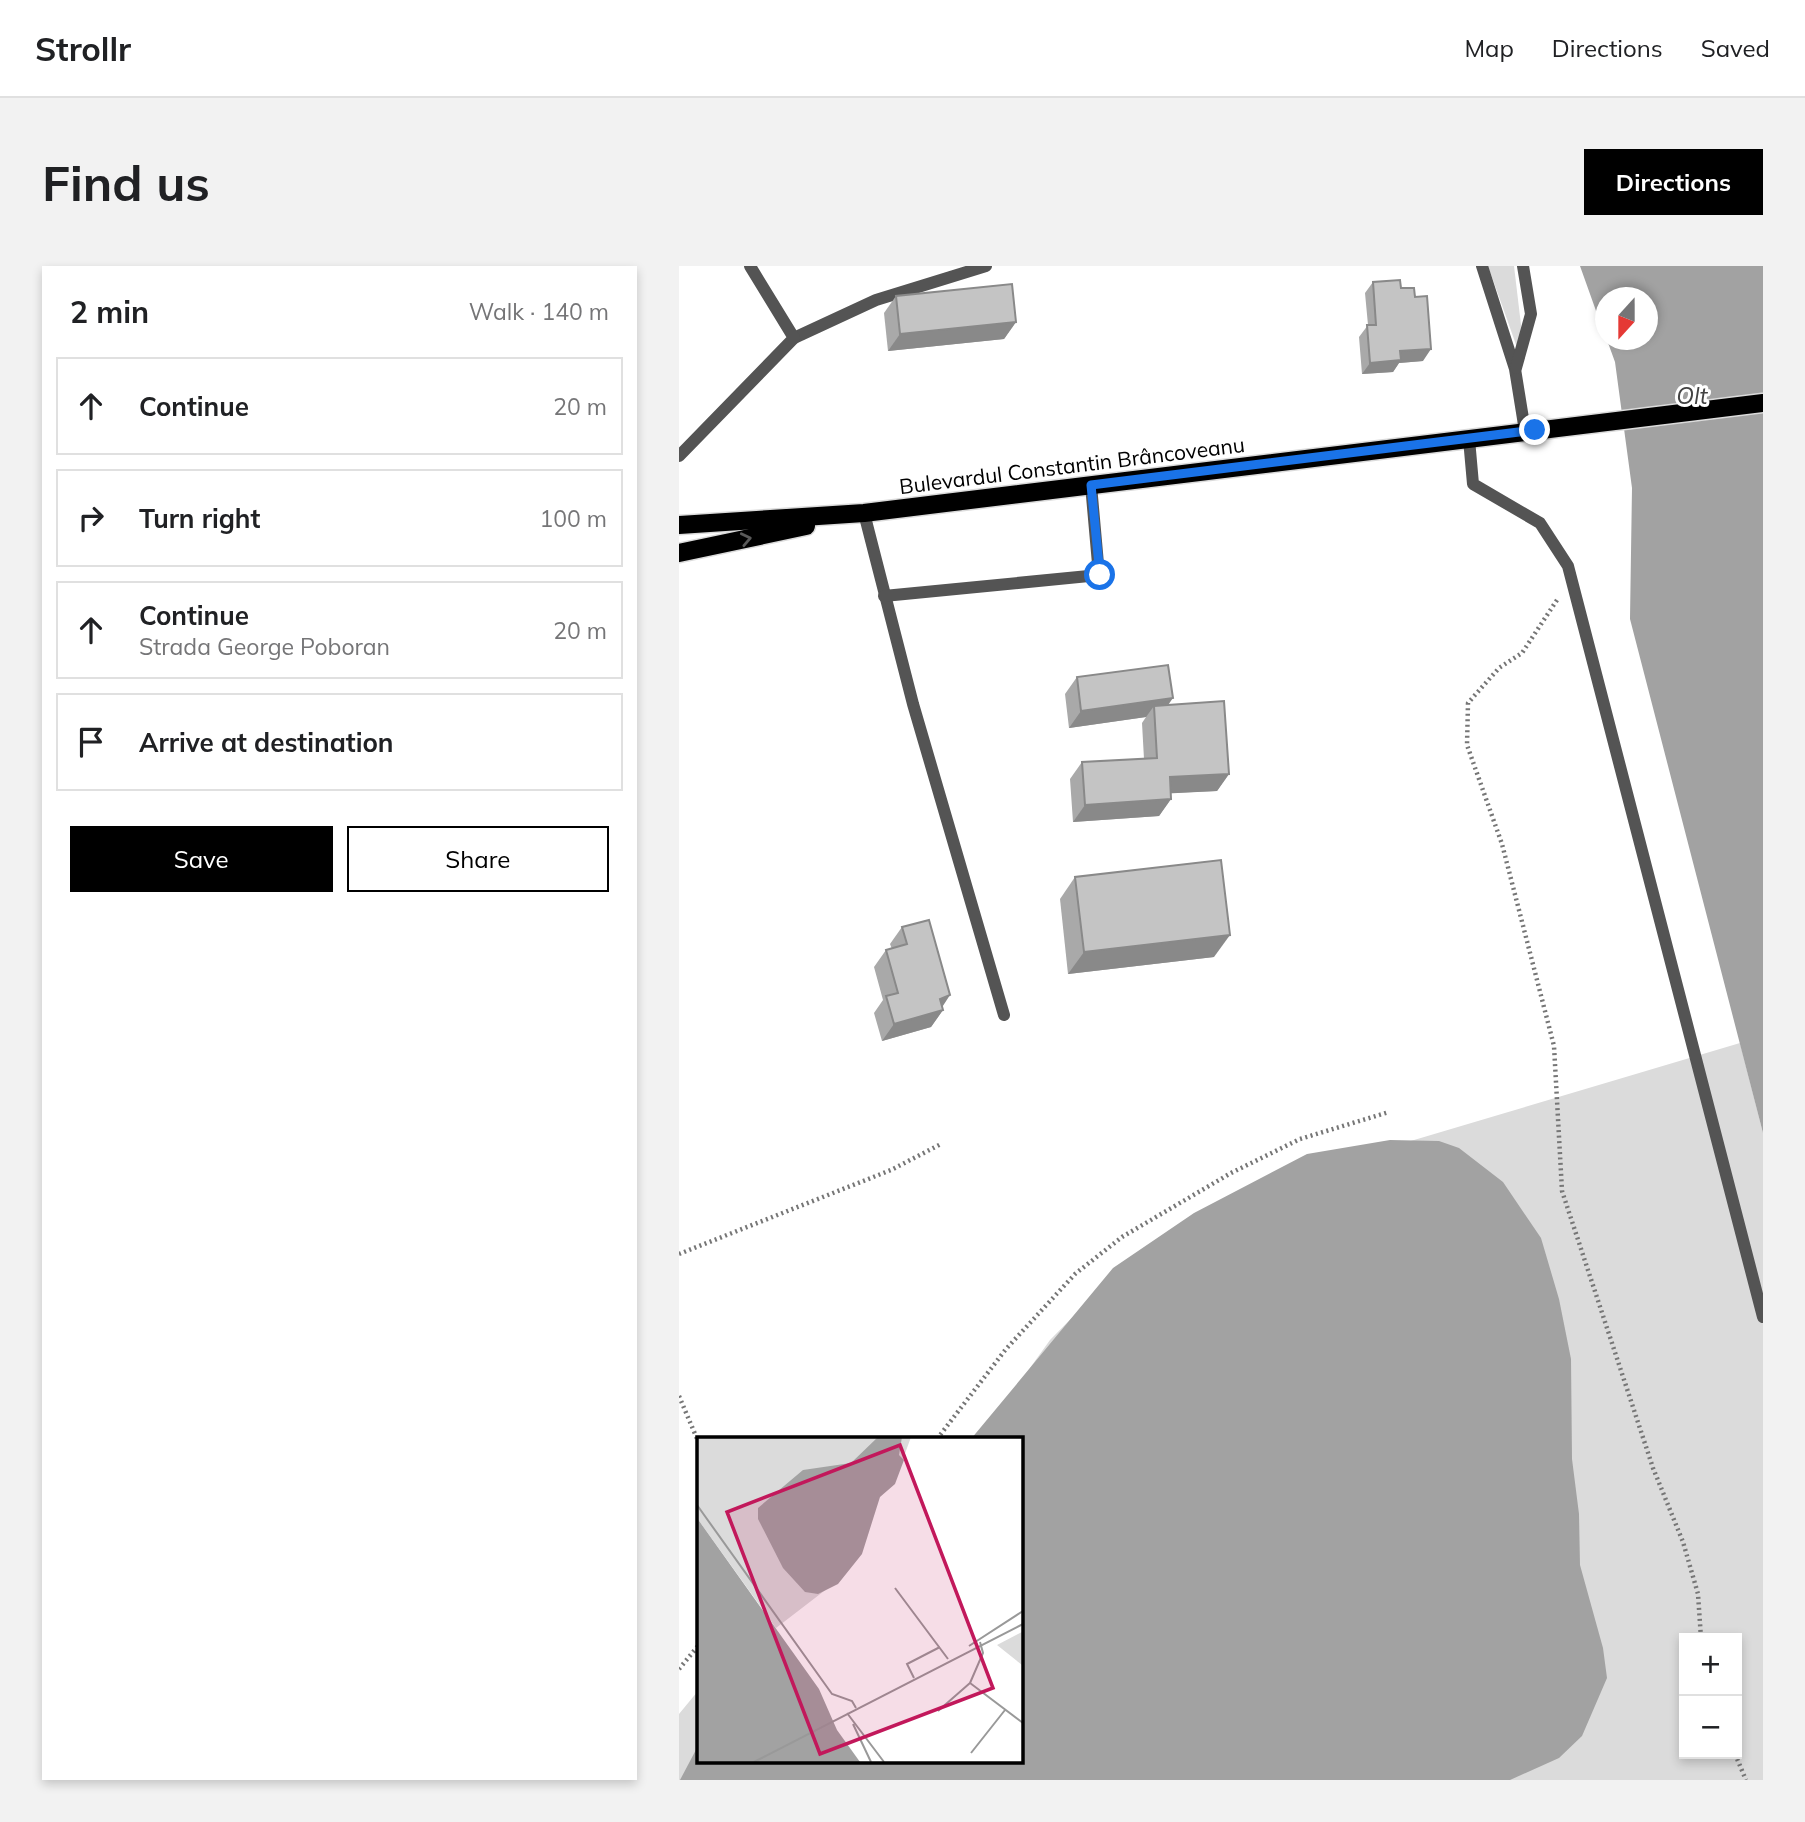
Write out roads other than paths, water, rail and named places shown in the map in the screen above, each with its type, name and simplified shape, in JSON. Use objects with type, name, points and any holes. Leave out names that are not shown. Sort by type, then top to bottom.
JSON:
[{"type":"main road","name":"Bulevardul Constantin Brâncoveanu","points":[[679,525],[864,513],[1763,403]]},
{"type":"main road","points":[[679,553],[864,513]]},
{"type":"lane","points":[[750,266],[795,338]]},
{"type":"lane","points":[[679,456],[795,338],[876,300],[986,266]]},
{"type":"lane","points":[[1482,266],[1515,369],[1530,431]]},
{"type":"lane","points":[[1515,369],[1531,314],[1523,266]]},
{"type":"lane","points":[[1469,439],[1473,484],[1540,523],[1568,566],[1763,1317]]},
{"type":"lane","points":[[884,596],[1100,575],[1091,485]]},
{"type":"lane","points":[[864,513],[912,705],[1004,1015]]},
{"type":"water","name":"Olt","points":[[1580,266],[1763,266],[1763,1133],[1630,619],[1632,488],[1615,362],[1611,350],[1658,350],[1658,287],[1595,287],[1595,308]]},
{"type":"water","points":[[1390,1140],[1439,1141],[1459,1148],[1503,1182],[1541,1238],[1559,1299],[1571,1359],[1572,1459],[1579,1514],[1580,1565],[1603,1648],[1607,1678],[1582,1736],[1559,1758],[1510,1780],[680,1780],[697,1748],[697,1762],[1022,1762],[1022,1437],[973,1437],[1113,1268],[1194,1213],[1307,1154]]}]
